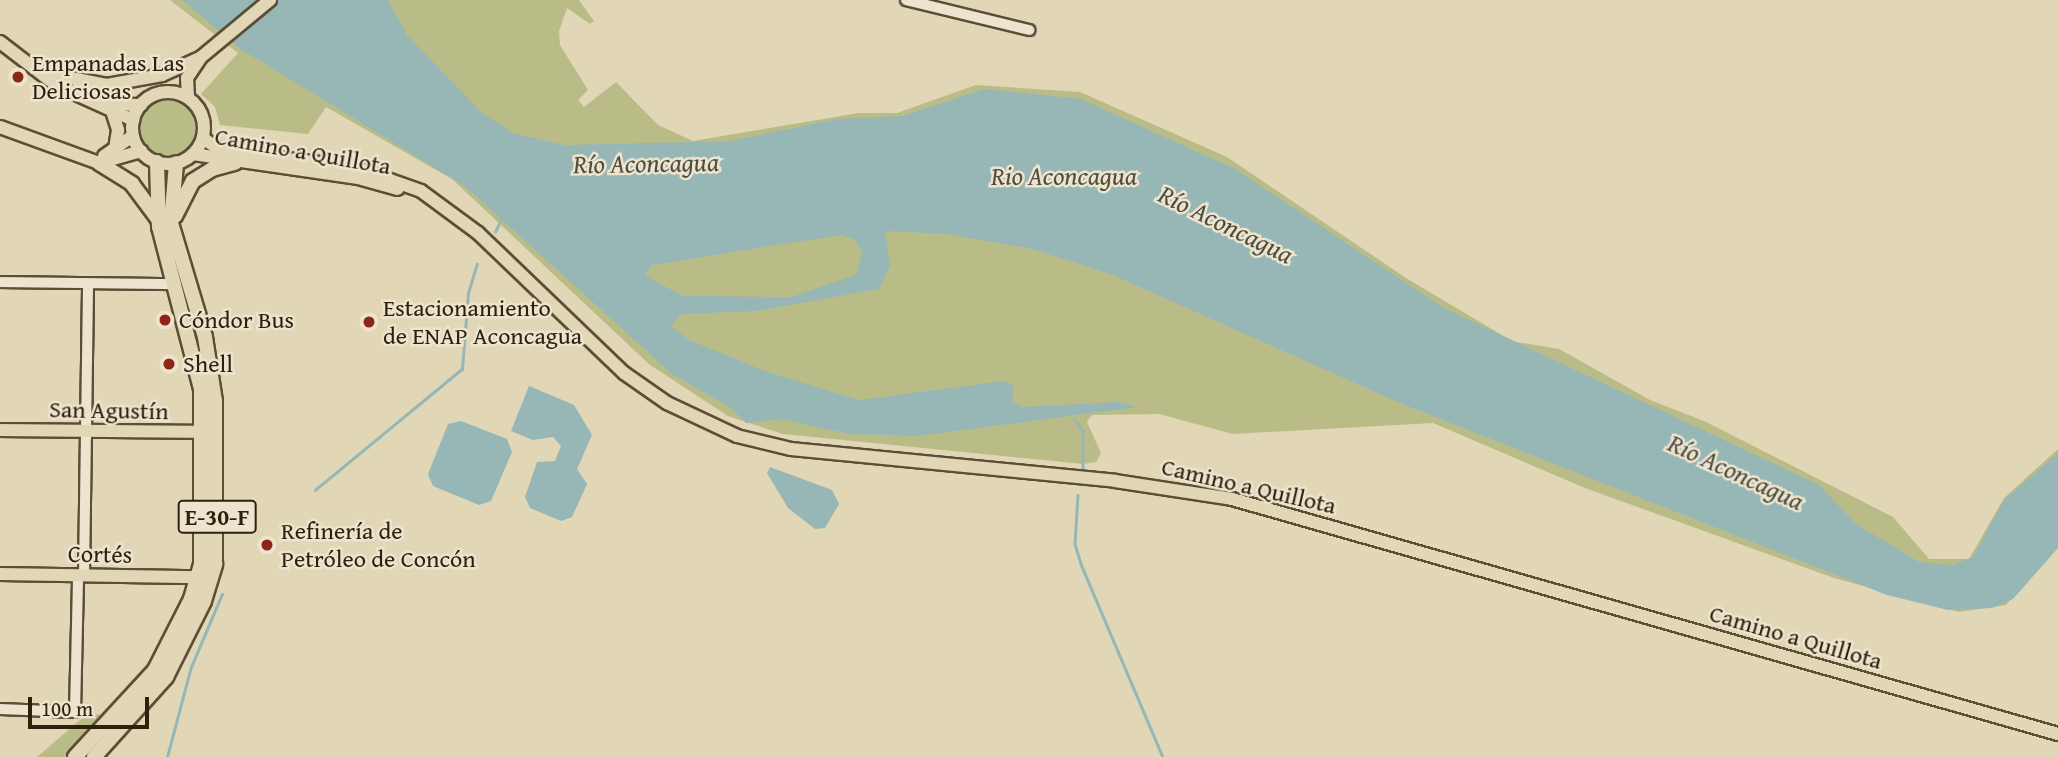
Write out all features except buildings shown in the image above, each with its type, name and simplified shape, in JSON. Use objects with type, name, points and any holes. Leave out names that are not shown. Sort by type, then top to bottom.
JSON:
[{"type":"highway","points":[[95,162],[132,184],[158,219]]},
{"type":"highway","name":"E-30-F","points":[[75,757],[151,676],[198,577],[210,432],[195,353],[158,219],[157,162]]},
{"type":"highway","name":"E-30-F","points":[[94,757],[157,691],[208,592],[216,546],[206,344],[173,231],[170,196],[176,163]]},
{"type":"highway","points":[[173,231],[179,201],[193,181],[212,169],[235,163]]},
{"type":"main road","points":[[40,72],[107,85],[176,69],[217,47],[270,0]]},
{"type":"main road","points":[[0,42],[56,85],[133,120]]},
{"type":"main road","points":[[176,69],[154,95],[141,105],[133,120],[133,136],[141,151],[157,162],[176,163],[193,154],[203,138],[202,116],[188,97],[187,78],[200,58]]},
{"type":"main road","points":[[56,85],[141,105]]},
{"type":"main road","points":[[154,95],[188,97]]},
{"type":"main road","points":[[112,111],[118,130],[114,154]]},
{"type":"main road","points":[[0,127],[95,162],[141,151]]},
{"type":"main road","points":[[95,162],[114,154],[133,136]]},
{"type":"main road","name":"Camino a Quillota","points":[[203,138],[221,151],[353,167],[395,179],[444,205],[478,233],[624,373],[667,403],[737,436],[791,449],[1115,481],[1232,499],[2058,734]]},
{"type":"main road","name":"Camino a Quillota","points":[[193,154],[235,163],[383,184],[478,233]]},
{"type":"main road","name":"San Agustín","points":[[0,430],[210,432]]},
{"type":"main road","name":"Cortés","points":[[0,574],[198,577]]},
{"type":"street","points":[[906,0],[1028,30]]},
{"type":"street","points":[[0,282],[176,285]]},
{"type":"street","points":[[0,709],[75,712],[86,431],[88,284]]},
{"type":"green space","name":"Rio Aconcagua","points":[[170,0],[579,0],[594,21],[590,24],[567,8],[559,31],[560,45],[588,90],[578,100],[584,107],[616,82],[658,125],[693,141],[859,113],[897,113],[976,85],[1080,92],[1227,157],[1406,278],[1512,341],[1559,349],[1650,400],[1704,421],[1893,517],[1929,559],[1969,559],[2004,498],[2058,449],[2058,543],[2006,605],[1959,612],[1834,578],[1585,488],[1433,423],[1233,434],[1159,414],[1092,415],[1087,422],[1101,453],[1096,462],[1083,464],[783,434],[728,416],[650,365],[452,179],[326,107],[308,134],[220,125],[215,107],[201,94],[238,53]]},
{"type":"green space","points":[[168,99],[184,104],[192,112],[197,128],[192,144],[184,152],[168,157],[152,152],[144,144],[139,128],[144,112],[152,104]]},
{"type":"green space","points":[[87,714],[114,715],[69,757],[37,757]]},
{"type":"water","name":"Rio Aconcagua","points":[[182,0],[388,0],[407,35],[482,113],[513,133],[564,145],[731,141],[837,119],[903,116],[985,89],[1081,99],[1235,169],[1442,307],[1819,485],[1856,524],[1919,562],[1952,565],[1973,557],[2004,500],[2058,453],[2058,548],[2013,599],[1992,608],[1948,610],[1887,595],[1400,403],[1113,275],[1033,249],[947,234],[885,231],[890,265],[879,289],[757,311],[681,314],[671,326],[689,340],[768,372],[859,400],[1004,381],[1014,386],[1012,400],[1022,407],[1118,402],[1138,407],[917,436],[849,434],[781,419],[746,423],[731,408],[672,374],[466,187],[242,50]],"holes":[[[841,235],[854,239],[862,252],[856,275],[791,297],[682,296],[645,275],[652,265]]]},
{"type":"water","points":[[529,386],[574,405],[592,435],[577,469],[587,484],[572,517],[561,521],[530,508],[525,497],[537,462],[555,461],[561,446],[553,437],[533,440],[511,431]]},
{"type":"water","points":[[461,421],[507,439],[512,452],[491,501],[479,505],[433,486],[428,474],[448,424]]},
{"type":"water","points":[[770,467],[832,490],[839,504],[825,528],[815,529],[788,508],[767,473]]},
{"type":"waterway","points":[[495,232],[501,219]]},
{"type":"waterway","points":[[315,490],[462,369],[468,293],[477,264]]},
{"type":"waterway","points":[[1074,418],[1083,431],[1083,467]]},
{"type":"waterway","points":[[1078,495],[1075,544],[1081,564],[1163,757]]},
{"type":"waterway","points":[[167,757],[191,667],[222,594]]},
{"type":"place","name":"Empanadas Las Deliciosas","points":[[18,77]]},
{"type":"place","name":"Cóndor Bus","points":[[165,320]]},
{"type":"place","name":"Estacionamiento de ENAP Aconcagua","points":[[369,322]]},
{"type":"place","name":"Shell","points":[[169,364]]},
{"type":"place","name":"Refinería de Petróleo de Concón","points":[[267,545]]},
{"type":"water label","name":"Río Aconcagua","points":[[646,163]]},
{"type":"water label","name":"Río Aconcagua","points":[[1226,224]]},
{"type":"water label","name":"Río Aconcagua","points":[[1736,472]]}]
